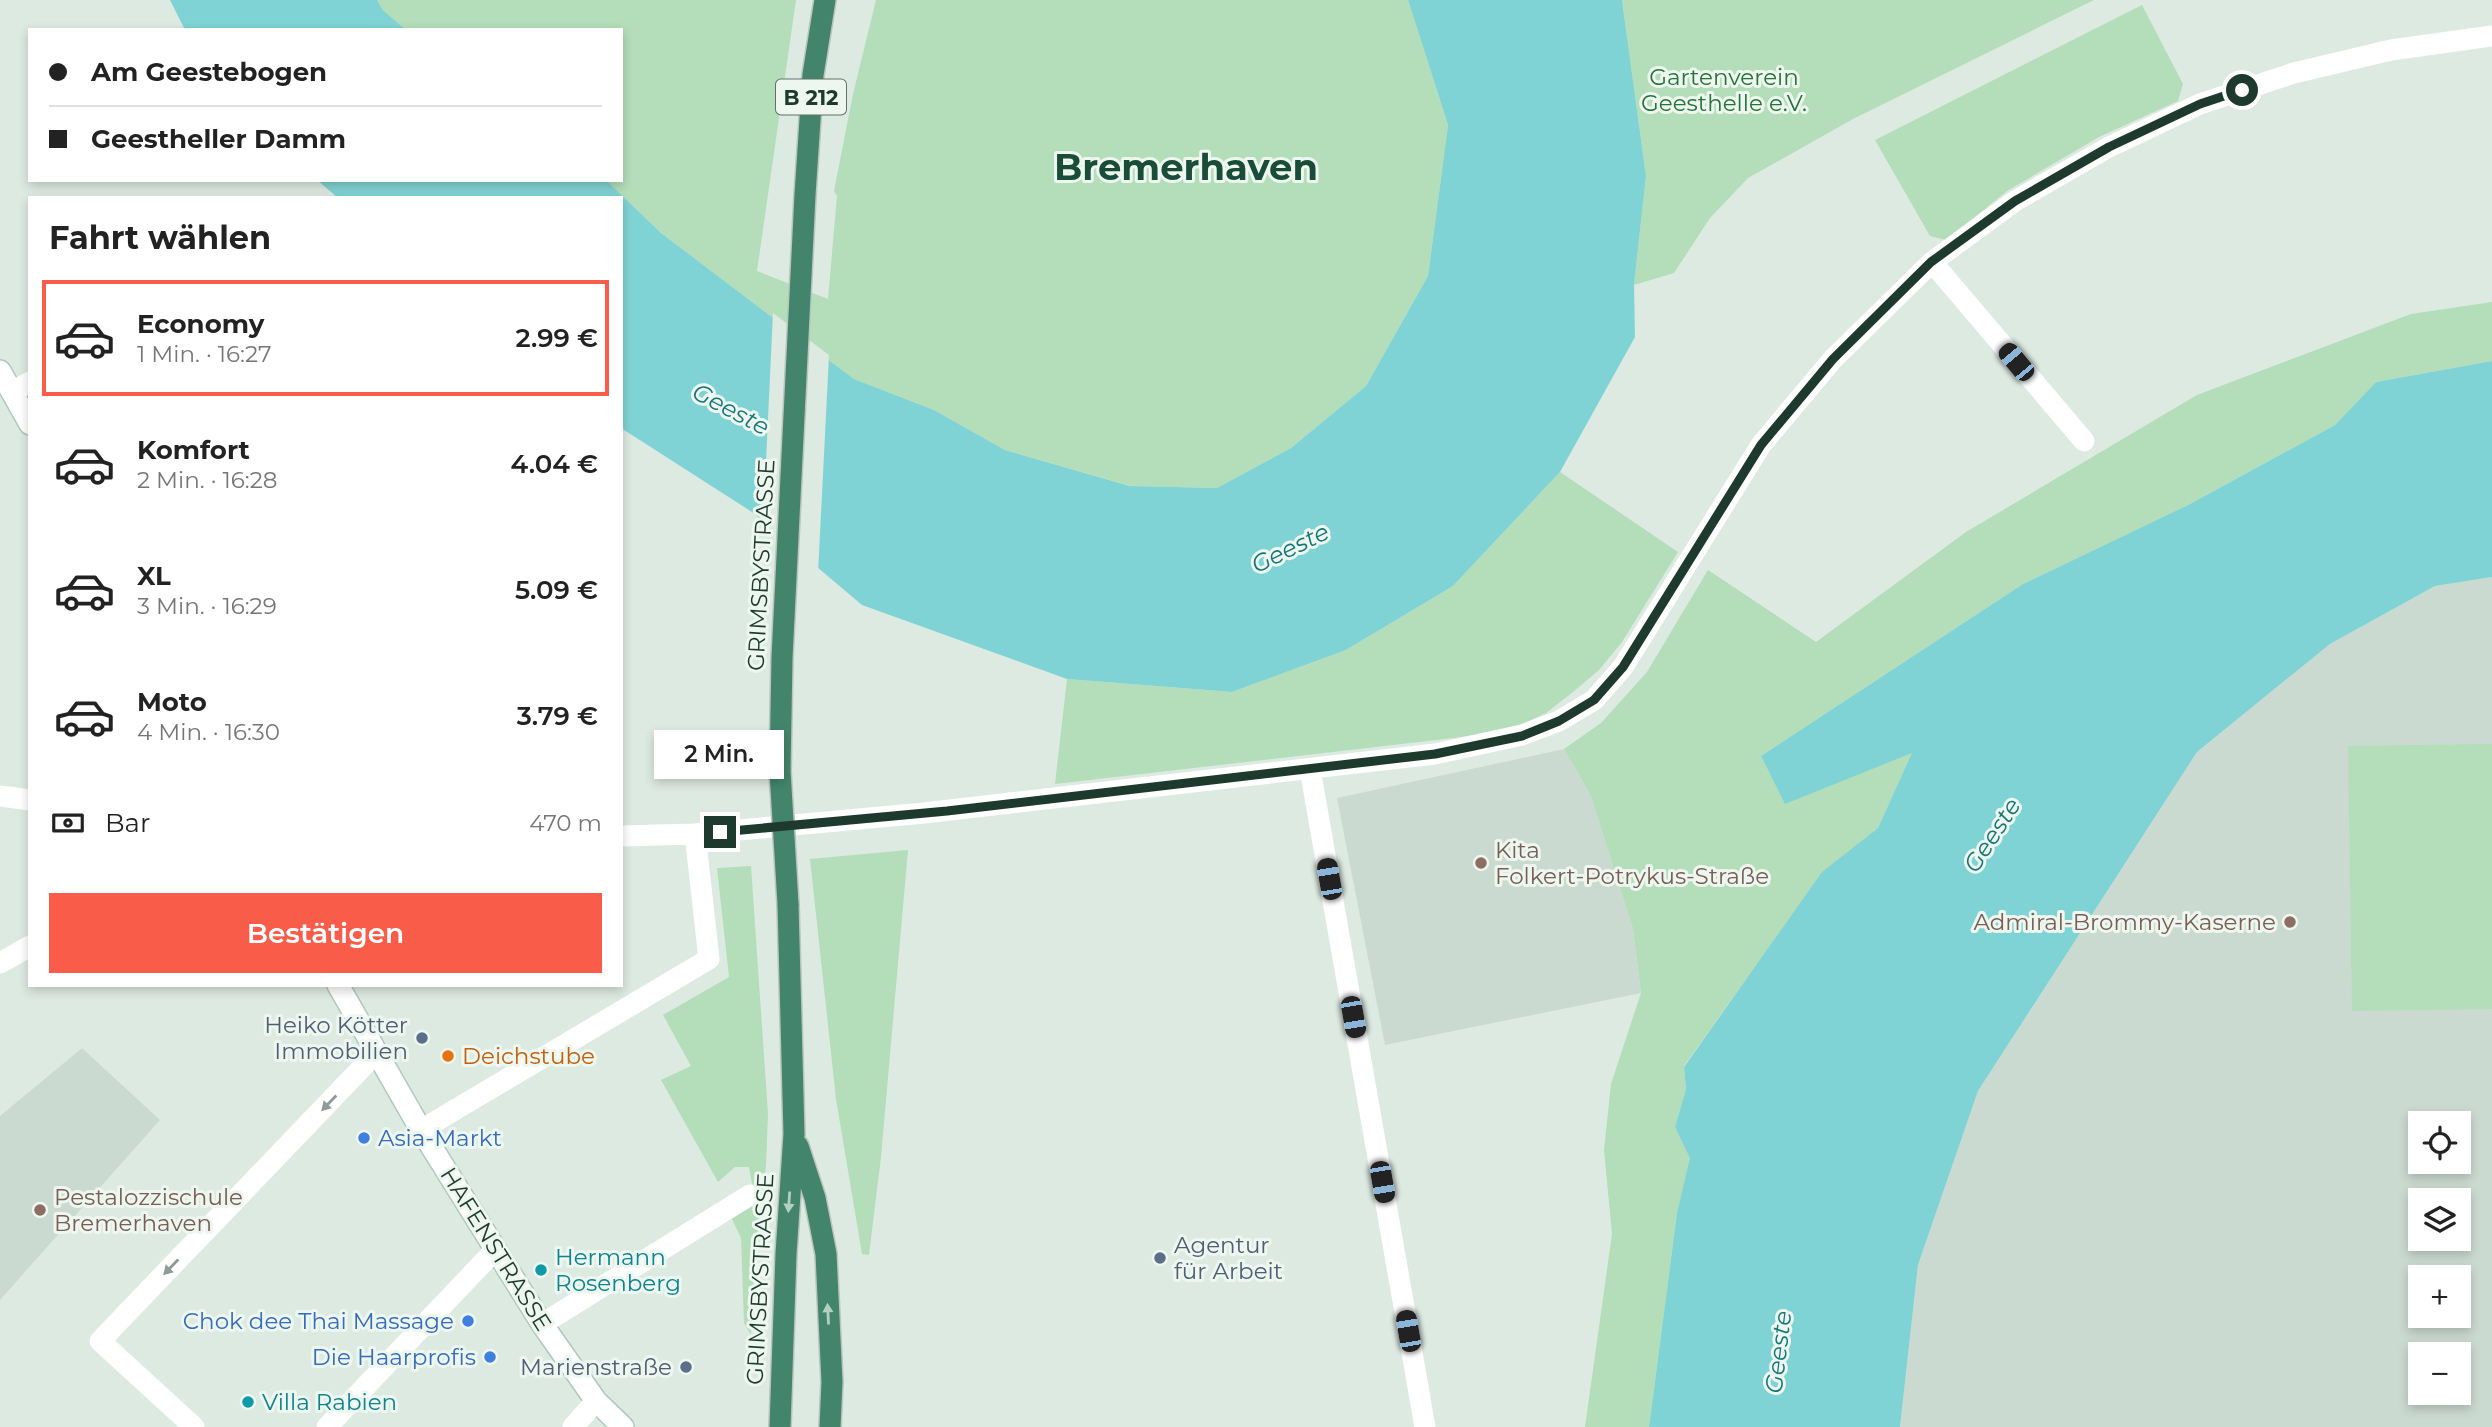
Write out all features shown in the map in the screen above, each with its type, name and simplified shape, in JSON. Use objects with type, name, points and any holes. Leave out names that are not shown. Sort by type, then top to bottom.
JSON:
[{"type":"highway","name":"GRIMSBYSTRASSE","points":[[780,1427],[786,1254],[794,1134],[788,904],[780,771],[782,657],[805,195],[813,75],[825,0]]},
{"type":"highway","name":"GRIMSBYSTRASSE","points":[[794,1134],[816,1198],[826,1254],[832,1382],[830,1427]]},
{"type":"street","points":[[623,836],[695,834],[1063,798],[1435,754],[1522,736],[1559,721],[1594,700],[1623,667],[1761,445],[1833,359],[1931,262],[2015,201],[2109,147],[2200,104],[2294,73],[2379,53],[2492,36]]},
{"type":"street","points":[[1931,262],[2084,441]]},
{"type":"street","points":[[0,371],[21,387],[28,416]]},
{"type":"street","points":[[1310,769],[1425,1427]]},
{"type":"street","points":[[0,796],[28,800]]},
{"type":"street","points":[[421,1130],[709,959],[695,834]]},
{"type":"street","points":[[0,963],[28,947]]},
{"type":"street","name":"HAFENSTRASSE","points":[[339,987],[421,1130],[542,1324],[596,1401],[623,1427]]},
{"type":"street","points":[[194,1427],[100,1341],[376,1053]]},
{"type":"street","points":[[542,1324],[750,1195]]},
{"type":"street","points":[[327,1427],[495,1250]]},
{"type":"street","points":[[573,1427],[596,1401]]},
{"type":"street","name":"HAFENSTRASSE","points":[[596,1401],[600,1427]]},
{"type":"shaded area","name":"Admiral-Brommy-Kaserne","points":[[2492,577],[2492,1427],[1900,1427],[1918,1265],[1978,1091],[2197,752],[2330,644],[2435,586]]},
{"type":"shaded area","name":"Kita Folkert-Potrykus-Straße","points":[[1564,749],[1591,796],[1633,929],[1641,993],[1385,1045],[1337,798]]},
{"type":"shaded area","name":"Pestalozzischule Bremerhaven","points":[[82,1048],[160,1120],[0,1300],[0,1116]]},
{"type":"green space","points":[[377,0],[796,0],[757,271],[828,299],[837,196],[834,191],[853,94],[876,0],[1408,0],[1448,125],[1428,276],[1366,386],[1291,448],[1217,488],[1131,486],[1005,450],[934,410],[854,379],[661,233],[608,182],[623,182],[623,28],[404,28],[383,10]]},
{"type":"green space","name":"Gartenverein Geesthelle e.V.","points":[[1622,0],[2094,0],[1853,119],[1748,178],[1710,218],[1674,273],[1634,285],[1646,176]]},
{"type":"green space","points":[[2142,5],[2183,84],[2178,101],[2099,137],[2007,191],[1946,240],[1930,236],[1875,140]]},
{"type":"green space","points":[[2492,302],[2492,361],[2376,382],[2335,425],[2190,504],[2023,584],[1761,756],[1785,803],[1913,752],[1878,828],[1822,873],[1684,1066],[1686,1089],[1675,1127],[1691,1158],[1677,1213],[1649,1427],[1585,1427],[1612,1234],[1604,1150],[1611,1084],[1641,993],[1633,929],[1591,796],[1564,749],[1601,723],[1647,672],[1708,570],[1816,642],[1966,532],[2197,395],[2411,314]]},
{"type":"green space","points":[[1560,472],[1678,552],[1622,642],[1599,670],[1546,713],[1516,727],[1462,737],[1055,784],[1067,679],[1232,692],[1346,650],[1453,586]]},
{"type":"green space","points":[[2492,744],[2492,1009],[2352,1011],[2348,746]]},
{"type":"green space","points":[[908,850],[881,1157],[869,1255],[862,1254],[836,1099],[810,859]]},
{"type":"green space","points":[[751,866],[768,1114],[751,1335],[744,1323],[741,1238],[731,1217],[754,1195],[749,1167],[735,1167],[718,1182],[661,1080],[691,1066],[663,1015],[729,977],[717,868]]},
{"type":"water","points":[[170,0],[377,0],[383,10],[404,28],[184,28]]},
{"type":"water","name":"Geeste","points":[[1408,0],[1622,0],[1646,176],[1634,285],[1635,337],[1560,472],[1453,586],[1346,650],[1232,692],[1067,679],[862,605],[752,512],[623,429],[623,196],[661,233],[854,379],[934,410],[1005,450],[1130,486],[1217,488],[1291,448],[1366,386],[1428,276],[1448,125]]},
{"type":"water","points":[[319,182],[608,182],[623,196],[336,196]]},
{"type":"water","name":"Geeste","points":[[2492,361],[2492,577],[2435,586],[2330,644],[2197,752],[1978,1091],[1918,1265],[1900,1427],[1649,1427],[1677,1213],[1690,1158],[1675,1127],[1686,1089],[1684,1067],[1822,872],[1878,828],[1912,753],[1785,804],[1761,756],[2023,584],[2190,504],[2335,425],[2376,382]]},
{"type":"pier","points":[[773,313],[829,355],[818,573],[763,525]]},
{"type":"place","name":"Kita Folkert-Potrykus-Straße","points":[[1481,863]]},
{"type":"place","name":"Admiral-Brommy-Kaserne","points":[[2290,922]]},
{"type":"place","name":"Heiko Kötter Immobilien","points":[[422,1038]]},
{"type":"place","name":"Deichstube","points":[[448,1056]]},
{"type":"place","name":"Asia-Markt","points":[[364,1138]]},
{"type":"place","name":"Pestalozzischule Bremerhaven","points":[[40,1210]]},
{"type":"place","name":"Agentur für Arbeit","points":[[1160,1258]]},
{"type":"place","name":"Hermann Rosenberg","points":[[541,1270]]},
{"type":"place","name":"Chok dee Thai Massage","points":[[468,1321]]},
{"type":"place","name":"Die Haarprofis","points":[[490,1357]]},
{"type":"place","name":"Marienstraße","points":[[686,1367]]},
{"type":"place","name":"Villa Rabien","points":[[248,1402]]},
{"type":"district","name":"Bremerhaven","points":[[1186,166]]},
{"type":"route","points":[[720,832],[947,811],[1435,754],[1522,736],[1559,721],[1594,700],[1623,667],[1761,445],[1833,359],[1931,262],[2015,201],[2109,147],[2200,104],[2242,90]]}]
